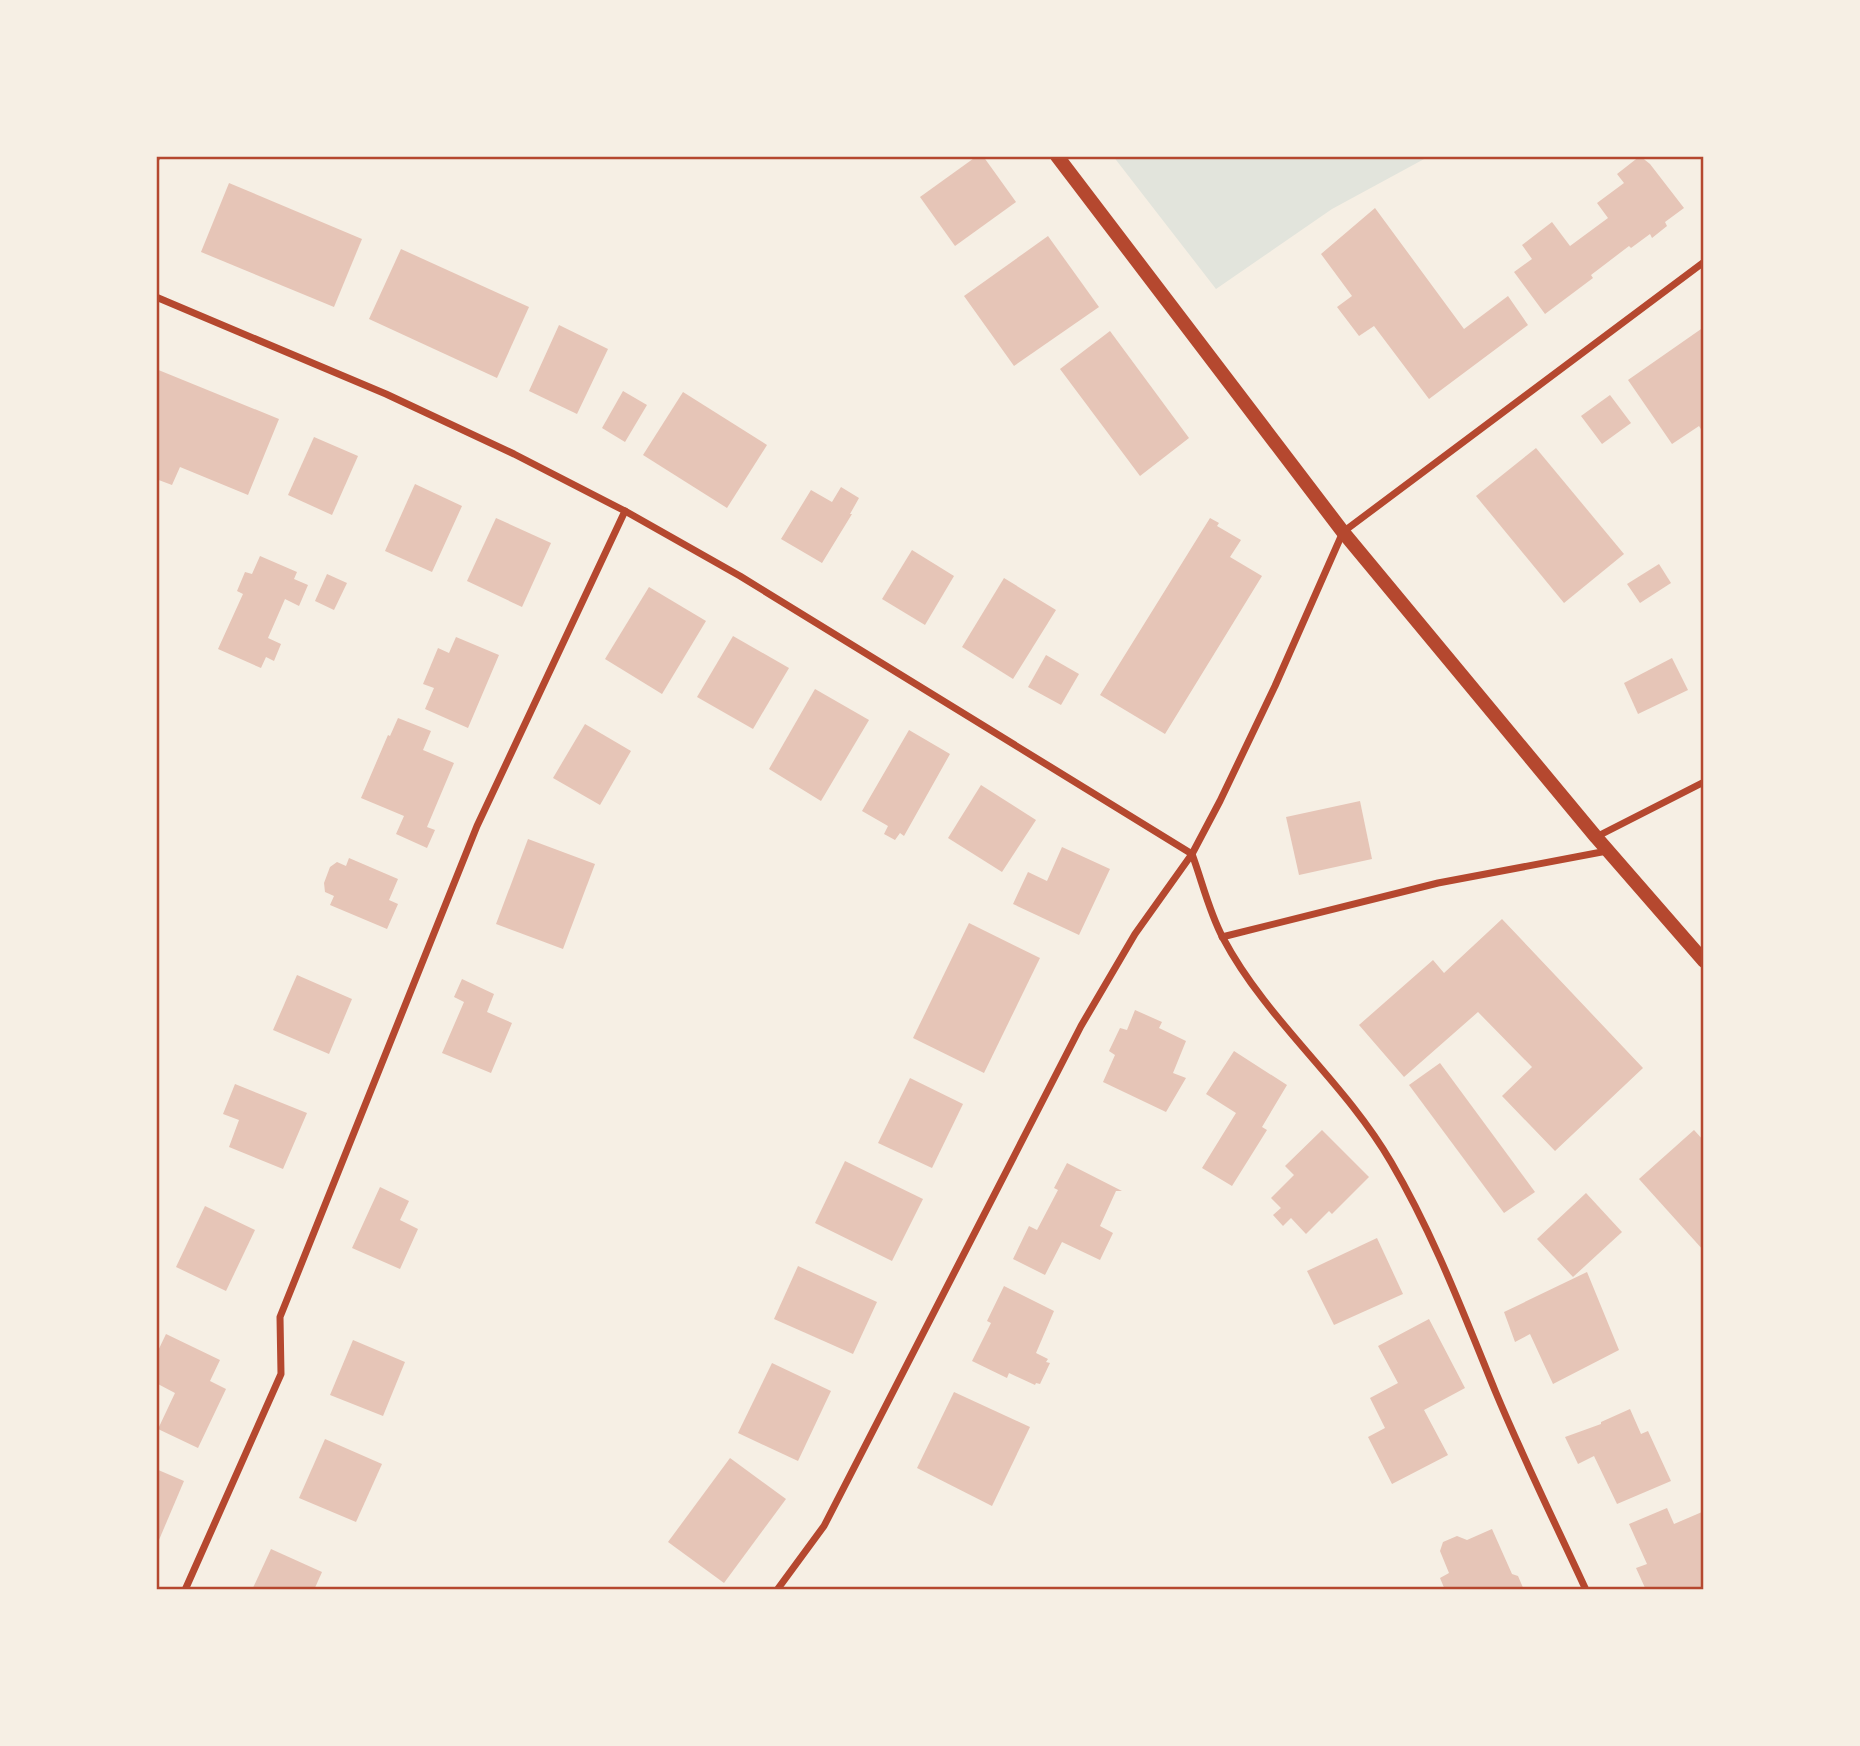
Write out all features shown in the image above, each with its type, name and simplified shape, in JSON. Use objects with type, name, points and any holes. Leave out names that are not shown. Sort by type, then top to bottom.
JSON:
[{"type":"main road","points":[[1057,156],[1343,532],[1596,837],[1704,961]]},
{"type":"street","points":[[777,1590],[824,1526],[1081,1026],[1135,934],[1192,854],[1275,687],[1343,532],[1704,262]]},
{"type":"street","points":[[156,297],[386,394],[514,454],[625,511],[740,576],[1192,854],[1222,937],[1262,998],[1358,1114],[1391,1161],[1459,1298],[1497,1395],[1586,1590]]},
{"type":"street","points":[[185,1590],[281,1374],[280,1317],[477,826],[625,511]]},
{"type":"street","points":[[1596,837],[1704,782]]},
{"type":"street","points":[[1222,937],[1437,883],[1608,850]]},
{"type":"shaded area","points":[[1113,156],[1447,156],[1426,158],[1332,209],[1216,289]]},
{"type":"building","points":[[977,156],[983,156],[1016,202],[955,246],[920,197]]},
{"type":"building","points":[[1640,156],[1650,164],[1684,208],[1665,222],[1667,226],[1652,238],[1650,234],[1631,248],[1629,246],[1591,275],[1593,278],[1545,314],[1514,272],[1532,259],[1522,245],[1552,222],[1570,246],[1608,218],[1597,203],[1624,183],[1617,174]]},
{"type":"building","points":[[229,183],[362,239],[334,307],[201,252]]},
{"type":"building","points":[[1375,208],[1464,329],[1508,296],[1528,325],[1429,399],[1374,326],[1359,336],[1337,307],[1352,296],[1321,254]]},
{"type":"building","points":[[1048,236],[1099,307],[1014,366],[964,296]]},
{"type":"building","points":[[401,249],[529,307],[497,378],[369,319]]},
{"type":"building","points":[[559,325],[608,349],[577,414],[529,391]]},
{"type":"building","points":[[1704,327],[1704,434],[1699,426],[1672,444],[1628,380]]},
{"type":"building","points":[[1110,331],[1189,438],[1140,476],[1060,369]]},
{"type":"building","points":[[156,369],[279,419],[248,495],[180,467],[172,485],[156,479]]},
{"type":"building","points":[[623,391],[647,405],[625,442],[602,428]]},
{"type":"building","points":[[683,392],[767,445],[727,508],[643,455]]},
{"type":"building","points":[[1610,395],[1631,423],[1602,444],[1581,416]]},
{"type":"building","points":[[314,437],[358,456],[332,515],[288,495]]},
{"type":"building","points":[[1536,448],[1624,554],[1564,603],[1476,496]]},
{"type":"building","points":[[415,484],[462,506],[432,572],[385,551]]},
{"type":"building","points":[[841,487],[859,498],[822,563],[781,539],[811,490],[832,502]]},
{"type":"building","points":[[496,518],[551,543],[522,607],[467,581]]},
{"type":"building","points":[[1210,518],[1219,523],[1217,526],[1241,540],[1230,557],[1262,576],[1165,734],[1100,695]]},
{"type":"building","points":[[912,550],[954,576],[925,625],[882,599]]},
{"type":"building","points":[[260,556],[297,572],[294,579],[308,585],[299,606],[285,599],[268,638],[281,644],[274,661],[266,657],[261,668],[218,649],[243,594],[237,591],[245,572],[252,574]]},
{"type":"building","points":[[1659,564],[1671,583],[1640,603],[1627,584]]},
{"type":"building","points":[[327,574],[347,583],[334,610],[315,601]]},
{"type":"building","points":[[1004,578],[1056,610],[1013,679],[962,647]]},
{"type":"building","points":[[649,587],[706,621],[662,694],[605,659]]},
{"type":"building","points":[[733,636],[789,668],[753,729],[697,697]]},
{"type":"building","points":[[456,637],[499,655],[468,728],[425,709],[434,688],[423,684],[438,648],[449,653]]},
{"type":"building","points":[[1046,655],[1079,674],[1061,705],[1028,687]]},
{"type":"building","points":[[1672,658],[1688,690],[1638,714],[1624,683]]},
{"type":"building","points":[[815,689],[869,720],[821,801],[769,769]]},
{"type":"building","points":[[398,718],[431,731],[423,750],[454,763],[427,827],[435,830],[427,848],[396,834],[404,816],[361,798]]},
{"type":"building","points":[[585,724],[631,751],[600,805],[553,778]]},
{"type":"building","points":[[909,730],[950,754],[904,836],[900,833],[895,840],[884,834],[888,826],[862,811]]},
{"type":"building","points":[[981,785],[1036,820],[1002,872],[948,838]]},
{"type":"building","points":[[1360,801],[1372,859],[1299,875],[1286,817]]},
{"type":"building","points":[[528,839],[595,864],[563,949],[496,924]]},
{"type":"building","points":[[1062,847],[1110,869],[1079,935],[1013,904],[1028,872],[1047,881]]},
{"type":"building","points":[[349,858],[398,879],[389,900],[398,904],[387,929],[330,905],[334,896],[325,892],[324,883],[330,867],[337,862],[346,866]]},
{"type":"building","points":[[1502,919],[1643,1068],[1555,1151],[1502,1096],[1532,1067],[1478,1012],[1404,1077],[1359,1025],[1433,960],[1444,973]]},
{"type":"building","points":[[969,923],[1040,958],[984,1073],[913,1038]]},
{"type":"building","points":[[297,975],[352,999],[329,1054],[273,1030]]},
{"type":"building","points":[[462,979],[494,994],[487,1012],[512,1023],[491,1073],[442,1053],[464,1002],[454,997]]},
{"type":"building","points":[[1135,1010],[1162,1022],[1159,1028],[1186,1041],[1173,1073],[1186,1078],[1166,1112],[1103,1082],[1115,1055],[1109,1051],[1120,1028],[1127,1030]]},
{"type":"building","points":[[1234,1051],[1287,1085],[1262,1127],[1267,1130],[1232,1186],[1202,1168],[1236,1113],[1206,1094]]},
{"type":"building","points":[[1440,1063],[1535,1192],[1504,1213],[1409,1085]]},
{"type":"building","points":[[910,1078],[963,1104],[932,1168],[878,1143]]},
{"type":"building","points":[[235,1084],[307,1113],[283,1169],[229,1147],[239,1120],[223,1114]]},
{"type":"building","points":[[1322,1130],[1369,1177],[1332,1214],[1329,1211],[1306,1234],[1291,1218],[1283,1226],[1273,1215],[1281,1208],[1271,1198],[1294,1175],[1285,1166]]},
{"type":"building","points":[[1694,1130],[1704,1141],[1704,1251],[1639,1179]]},
{"type":"building","points":[[845,1161],[923,1199],[892,1261],[815,1223]]},
{"type":"building","points":[[1067,1163],[1122,1191],[1116,1191],[1100,1226],[1113,1233],[1100,1260],[1062,1242],[1045,1275],[1013,1259],[1029,1226],[1037,1230],[1058,1190],[1054,1188]]},
{"type":"building","points":[[380,1187],[409,1201],[400,1220],[418,1229],[400,1269],[352,1248]]},
{"type":"building","points":[[1586,1193],[1622,1232],[1573,1277],[1537,1239]]},
{"type":"building","points":[[205,1206],[255,1230],[226,1291],[176,1267]]},
{"type":"building","points":[[1377,1238],[1403,1294],[1334,1325],[1307,1271]]},
{"type":"building","points":[[798,1266],[877,1302],[853,1354],[774,1319]]},
{"type":"building","points":[[1587,1272],[1619,1350],[1553,1384],[1530,1334],[1515,1342],[1504,1312]]},
{"type":"building","points":[[1004,1286],[1054,1311],[1036,1353],[1050,1363],[1040,1384],[1035,1385],[1009,1373],[1007,1378],[972,1361],[991,1323],[987,1321]]},
{"type":"building","points":[[1429,1319],[1465,1388],[1424,1410],[1448,1455],[1392,1484],[1368,1437],[1385,1428],[1370,1398],[1398,1383],[1378,1346]]},
{"type":"building","points":[[166,1334],[220,1360],[210,1381],[226,1389],[198,1448],[158,1429],[175,1393],[156,1383],[156,1355]]},
{"type":"building","points":[[353,1340],[405,1362],[383,1416],[330,1395]]},
{"type":"building","points":[[772,1363],[831,1391],[798,1461],[738,1433]]},
{"type":"building","points":[[954,1392],[1030,1427],[992,1506],[917,1468]]},
{"type":"building","points":[[1630,1409],[1641,1434],[1648,1431],[1671,1481],[1617,1504],[1594,1456],[1578,1464],[1565,1437],[1601,1424]]},
{"type":"building","points":[[325,1439],[382,1464],[356,1522],[299,1498]]},
{"type":"building","points":[[730,1458],[786,1499],[724,1583],[668,1542]]},
{"type":"building","points":[[156,1469],[184,1481],[156,1547]]},
{"type":"building","points":[[1667,1508],[1674,1524],[1702,1512],[1704,1590],[1646,1590],[1636,1568],[1647,1564],[1629,1524]]},
{"type":"building","points":[[1492,1529],[1512,1574],[1518,1576],[1524,1590],[1445,1590],[1440,1578],[1449,1573],[1440,1551],[1443,1542],[1457,1536],[1467,1540]]},
{"type":"building","points":[[271,1549],[322,1572],[314,1590],[252,1590]]}]
